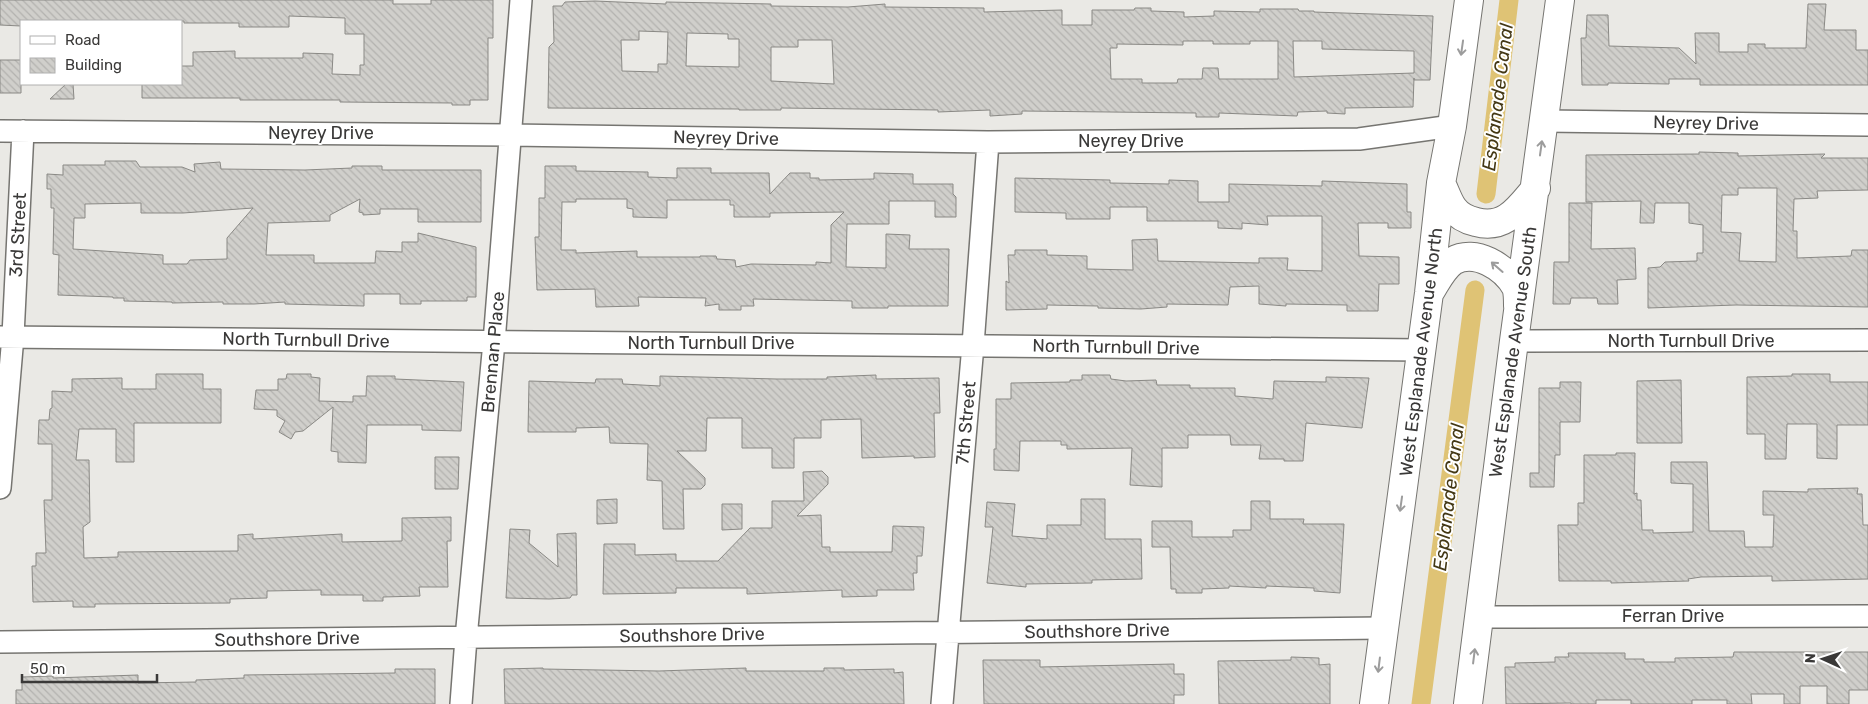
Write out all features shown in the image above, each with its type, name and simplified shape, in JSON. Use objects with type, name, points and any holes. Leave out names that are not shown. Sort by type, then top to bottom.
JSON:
[{"type":"main road","name":"West Esplanade Avenue North","points":[[1374,704],[1422,350],[1442,183],[1452,126],[1469,0]]},
{"type":"main road","name":"West Esplanade Avenue South","points":[[1468,704],[1518,308],[1536,188],[1560,0]]},
{"type":"main road","points":[[1442,183],[1454,209],[1466,219],[1482,224],[1499,223],[1515,213],[1536,188]]},
{"type":"main road","points":[[1429,293],[1445,268],[1456,260],[1472,256],[1493,262],[1505,274],[1516,288],[1518,308]]},
{"type":"street","name":"Brennan Place","points":[[461,704],[494,342],[521,0]]},
{"type":"street","name":"Neyrey Drive","points":[[1545,121],[1868,125]]},
{"type":"street","name":"Neyrey Drive","points":[[0,131],[510,135],[988,142],[1359,139],[1452,126]]},
{"type":"street","name":"3rd Street","points":[[0,488],[6,336],[23,131]]},
{"type":"street","name":"7th Street","points":[[942,704],[973,345],[988,142]]},
{"type":"street","name":"North Turnbull Drive","points":[[6,336],[1422,350]]},
{"type":"street","name":"North Turnbull Drive","points":[[1514,341],[1868,340]]},
{"type":"street","name":"Ferran Drive","points":[[1479,617],[1868,616]]},
{"type":"street","name":"Southshore Drive","points":[[0,642],[1384,628]]},
{"type":"building","points":[[0,0],[393,0],[393,4],[431,4],[431,0],[493,0],[493,38],[488,38],[488,100],[470,100],[470,105],[452,105],[452,103],[340,102],[340,100],[142,98],[142,85],[182,85],[182,66],[193,66],[193,52],[235,51],[235,58],[303,58],[303,53],[333,54],[332,74],[360,75],[360,65],[364,65],[364,34],[345,34],[345,18],[289,16],[289,27],[239,27],[239,23],[184,23],[182,20],[20,20],[20,26],[0,25]]},
{"type":"building","points":[[595,1],[666,4],[666,2],[848,7],[885,4],[885,7],[984,8],[984,12],[1062,10],[1062,25],[1092,25],[1092,10],[1134,10],[1135,8],[1151,8],[1151,11],[1184,12],[1184,17],[1214,16],[1214,11],[1260,12],[1260,9],[1298,9],[1299,11],[1314,12],[1433,16],[1430,80],[1414,80],[1414,78],[1413,107],[1345,108],[1345,114],[1327,113],[1327,111],[1298,112],[1297,116],[1219,113],[1219,117],[1196,117],[1196,113],[1022,111],[1022,114],[990,116],[990,110],[938,112],[938,110],[781,108],[781,110],[739,110],[548,108],[549,47],[554,42],[553,6],[562,6],[565,2]],"holes":[[[639,31],[668,32],[667,64],[658,64],[658,72],[622,71],[621,40],[639,40]],[[687,33],[728,34],[728,39],[739,39],[739,67],[686,66]],[[798,40],[832,40],[834,84],[771,81],[771,47],[798,47]],[[1183,41],[1213,41],[1213,44],[1250,44],[1250,41],[1278,41],[1278,79],[1219,79],[1218,68],[1203,68],[1202,79],[1178,79],[1177,83],[1142,83],[1142,79],[1111,79],[1110,48],[1117,48],[1117,44],[1183,45]],[[1293,41],[1322,41],[1322,49],[1414,51],[1414,73],[1294,77]]]},
{"type":"building","points":[[1808,4],[1826,4],[1824,30],[1856,30],[1856,50],[1868,50],[1868,85],[1700,85],[1700,79],[1669,79],[1669,84],[1608,83],[1608,85],[1582,85],[1581,38],[1586,38],[1587,15],[1608,15],[1609,46],[1679,48],[1696,64],[1695,33],[1719,33],[1719,52],[1748,52],[1748,44],[1765,44],[1765,48],[1806,48]]},
{"type":"building","points":[[0,60],[20,60],[21,93],[0,93]]},
{"type":"building","points":[[65,85],[73,85],[74,99],[50,99]]},
{"type":"building","points":[[1699,152],[1738,153],[1738,156],[1825,154],[1821,158],[1868,158],[1868,190],[1817,191],[1818,198],[1794,199],[1793,231],[1797,231],[1797,258],[1851,256],[1852,250],[1868,250],[1868,307],[1736,305],[1648,308],[1648,268],[1660,267],[1665,262],[1697,261],[1697,253],[1703,253],[1703,225],[1689,223],[1689,203],[1655,203],[1654,223],[1640,223],[1641,201],[1586,202],[1586,155],[1699,154]],"holes":[[[1738,188],[1777,188],[1776,262],[1739,261],[1741,233],[1721,232],[1722,195],[1738,195]]]},
{"type":"building","points":[[105,161],[136,161],[140,167],[182,167],[195,172],[194,164],[220,162],[221,169],[305,170],[352,168],[352,166],[382,166],[382,170],[481,170],[481,222],[418,222],[418,209],[380,209],[380,214],[363,215],[363,213],[359,212],[360,199],[330,215],[330,221],[268,223],[266,255],[314,255],[314,263],[375,263],[376,251],[402,252],[402,242],[418,242],[418,233],[476,247],[476,297],[467,297],[467,301],[421,301],[421,304],[400,304],[400,294],[364,294],[364,306],[285,304],[285,302],[254,304],[223,304],[223,302],[172,303],[124,301],[124,298],[113,297],[58,295],[59,255],[53,254],[54,208],[51,208],[51,189],[47,189],[47,174],[63,175],[63,165],[105,165]],"holes":[[[141,203],[141,213],[183,213],[253,208],[227,238],[227,259],[190,260],[187,264],[163,264],[163,255],[73,249],[74,218],[85,218],[85,204]]]},
{"type":"building","points":[[545,166],[576,166],[576,171],[648,172],[648,177],[677,178],[677,168],[711,168],[711,173],[769,173],[770,194],[790,173],[810,173],[810,178],[819,178],[819,180],[874,179],[874,173],[913,174],[913,184],[953,184],[953,194],[956,197],[956,217],[935,217],[935,201],[889,201],[889,224],[847,224],[846,267],[886,268],[886,234],[910,235],[909,249],[949,249],[948,306],[852,308],[852,301],[753,299],[754,306],[741,306],[741,310],[719,310],[719,304],[705,306],[706,298],[638,297],[639,306],[596,307],[595,289],[537,290],[535,237],[539,237],[539,198],[545,198]],"holes":[[[576,199],[627,199],[627,208],[633,209],[633,217],[667,218],[667,200],[730,200],[730,205],[734,205],[734,217],[770,217],[770,213],[844,212],[831,225],[831,263],[816,262],[816,265],[751,264],[736,267],[735,260],[717,259],[716,256],[637,257],[637,251],[576,253],[576,250],[561,250],[562,202],[576,202]]]},
{"type":"building","points":[[1015,178],[1110,180],[1110,183],[1169,184],[1169,180],[1198,181],[1198,202],[1229,202],[1229,184],[1322,186],[1322,181],[1407,184],[1407,212],[1411,212],[1411,228],[1388,228],[1388,223],[1358,223],[1359,256],[1399,257],[1399,284],[1379,284],[1378,311],[1347,311],[1347,305],[1286,304],[1286,306],[1259,304],[1259,286],[1230,287],[1228,305],[1167,304],[1167,307],[1141,309],[1047,305],[1047,309],[1006,310],[1006,281],[1009,283],[1008,255],[1015,255],[1015,250],[1047,250],[1047,255],[1087,256],[1087,269],[1133,270],[1132,240],[1157,239],[1158,261],[1259,263],[1259,258],[1288,258],[1287,270],[1322,271],[1322,216],[1267,216],[1268,225],[1242,223],[1242,229],[1218,228],[1218,221],[1147,221],[1147,207],[1110,207],[1110,219],[1066,219],[1066,213],[1015,212]]},
{"type":"building","points":[[1569,203],[1592,203],[1591,249],[1635,248],[1636,279],[1617,280],[1618,304],[1598,304],[1597,298],[1571,298],[1570,304],[1553,304],[1554,262],[1569,262]]},
{"type":"building","points":[[156,374],[203,374],[203,389],[221,389],[221,423],[134,423],[134,462],[116,462],[116,429],[79,429],[76,460],[89,460],[90,522],[83,527],[84,558],[118,557],[118,552],[238,551],[238,535],[253,534],[253,539],[342,534],[342,542],[402,541],[402,518],[451,517],[451,541],[447,541],[448,587],[419,587],[420,596],[383,597],[383,601],[363,601],[363,595],[321,595],[321,590],[267,591],[267,598],[230,599],[230,603],[95,604],[95,607],[73,607],[73,601],[33,602],[32,566],[36,566],[36,553],[46,553],[44,500],[52,500],[52,444],[38,444],[39,420],[49,420],[50,409],[52,408],[52,391],[72,392],[72,379],[122,378],[122,389],[156,389]]},
{"type":"building","points":[[287,374],[311,374],[311,377],[320,378],[319,401],[353,402],[353,396],[366,396],[367,376],[395,376],[395,379],[464,382],[461,431],[422,430],[422,425],[367,425],[366,463],[338,462],[338,452],[331,451],[333,407],[303,431],[295,432],[291,439],[279,432],[285,421],[277,416],[277,410],[254,409],[256,390],[278,390],[278,379],[286,379]]},
{"type":"building","points":[[1792,374],[1830,374],[1830,382],[1868,382],[1868,425],[1837,425],[1837,459],[1817,458],[1817,424],[1787,424],[1786,459],[1765,459],[1765,434],[1747,434],[1747,377],[1792,376]]},
{"type":"building","points":[[876,375],[876,379],[939,378],[940,413],[934,413],[935,457],[862,458],[861,419],[821,420],[821,438],[794,438],[794,468],[772,468],[772,448],[742,448],[742,418],[707,418],[706,451],[677,451],[705,478],[705,485],[701,489],[683,489],[684,529],[663,529],[662,481],[647,480],[648,444],[610,443],[609,427],[576,428],[576,432],[528,432],[529,381],[595,383],[596,379],[622,379],[623,384],[660,386],[660,376],[827,379],[827,377]]},
{"type":"building","points":[[1082,375],[1110,375],[1111,379],[1126,381],[1156,380],[1157,385],[1190,385],[1190,388],[1235,388],[1235,396],[1273,399],[1274,381],[1326,382],[1326,377],[1369,378],[1362,428],[1306,423],[1303,461],[1259,459],[1261,445],[1231,445],[1230,435],[1188,435],[1188,448],[1162,448],[1162,487],[1130,485],[1132,448],[1067,449],[1067,445],[1061,445],[1061,441],[1020,441],[1019,471],[994,470],[996,399],[1011,399],[1011,383],[1070,382],[1070,380],[1082,380]]},
{"type":"building","points":[[1681,380],[1682,443],[1637,443],[1637,381]]},
{"type":"building","points":[[1560,382],[1581,382],[1580,422],[1560,422],[1560,455],[1555,455],[1554,487],[1530,487],[1530,473],[1539,473],[1539,388],[1560,388]]},
{"type":"building","points":[[1616,453],[1635,453],[1634,494],[1637,493],[1637,500],[1641,500],[1642,530],[1653,530],[1653,533],[1693,532],[1693,484],[1671,483],[1671,462],[1707,462],[1709,531],[1744,531],[1745,547],[1773,547],[1774,515],[1763,515],[1763,491],[1808,492],[1808,489],[1858,488],[1857,494],[1862,494],[1863,525],[1868,525],[1868,579],[1772,581],[1772,576],[1701,577],[1688,579],[1689,581],[1611,583],[1611,581],[1559,581],[1558,525],[1578,525],[1578,503],[1584,503],[1584,455],[1616,455]]},
{"type":"building","points":[[435,457],[459,457],[458,489],[435,489]]},
{"type":"building","points":[[822,471],[828,477],[828,484],[797,516],[821,515],[822,547],[830,547],[830,552],[892,552],[893,526],[924,527],[922,556],[917,556],[917,573],[913,573],[914,590],[877,590],[877,596],[842,597],[842,590],[747,594],[747,588],[676,588],[676,593],[603,594],[604,544],[635,544],[635,555],[676,554],[676,561],[718,561],[750,528],[772,528],[772,501],[804,501],[803,472]]},
{"type":"building","points":[[617,499],[617,523],[597,524],[597,500]]},
{"type":"building","points":[[1081,499],[1105,499],[1105,539],[1141,539],[1142,579],[1092,580],[1092,583],[1026,584],[1026,587],[987,583],[993,527],[985,527],[987,502],[1015,504],[1012,536],[1047,539],[1047,525],[1081,525]]},
{"type":"building","points":[[1251,501],[1270,501],[1270,519],[1304,519],[1303,524],[1344,524],[1340,593],[1314,591],[1314,588],[1266,586],[1266,588],[1229,586],[1229,588],[1202,589],[1202,593],[1176,593],[1176,589],[1171,589],[1170,547],[1152,547],[1152,521],[1192,521],[1192,537],[1233,537],[1233,530],[1251,530]]},
{"type":"building","points":[[722,504],[742,504],[742,529],[722,530]]},
{"type":"building","points":[[510,529],[530,530],[529,543],[558,567],[557,534],[576,533],[577,595],[572,595],[570,598],[549,599],[506,598]]},
{"type":"building","points":[[1734,652],[1868,652],[1868,690],[1849,690],[1849,704],[1827,704],[1827,686],[1800,686],[1800,704],[1784,704],[1784,694],[1751,694],[1752,704],[1727,704],[1727,700],[1692,700],[1692,704],[1631,704],[1631,700],[1596,700],[1596,704],[1506,704],[1505,667],[1515,667],[1515,663],[1555,662],[1555,657],[1569,657],[1568,653],[1625,653],[1625,659],[1644,659],[1644,662],[1675,662],[1675,658],[1733,657]]},
{"type":"building","points":[[1291,657],[1319,658],[1319,665],[1330,664],[1330,704],[1219,704],[1218,661],[1291,660]]},
{"type":"building","points":[[983,660],[1040,660],[1040,667],[1174,664],[1174,674],[1184,674],[1184,695],[1174,695],[1174,704],[984,704]]},
{"type":"building","points":[[543,668],[659,671],[746,668],[746,671],[824,671],[824,668],[844,668],[844,670],[894,669],[894,673],[903,672],[904,704],[505,704],[504,669]]},
{"type":"building","points":[[395,669],[435,669],[435,704],[16,704],[16,690],[22,690],[22,677],[53,676],[53,678],[138,675],[138,683],[196,682],[196,680],[244,678],[244,675],[395,673]]},
{"type":"waterway","name":"Esplanade Canal","points":[[1486,194],[1509,0]]},
{"type":"waterway","name":"Esplanade Canal","points":[[1421,704],[1475,290]]}]
